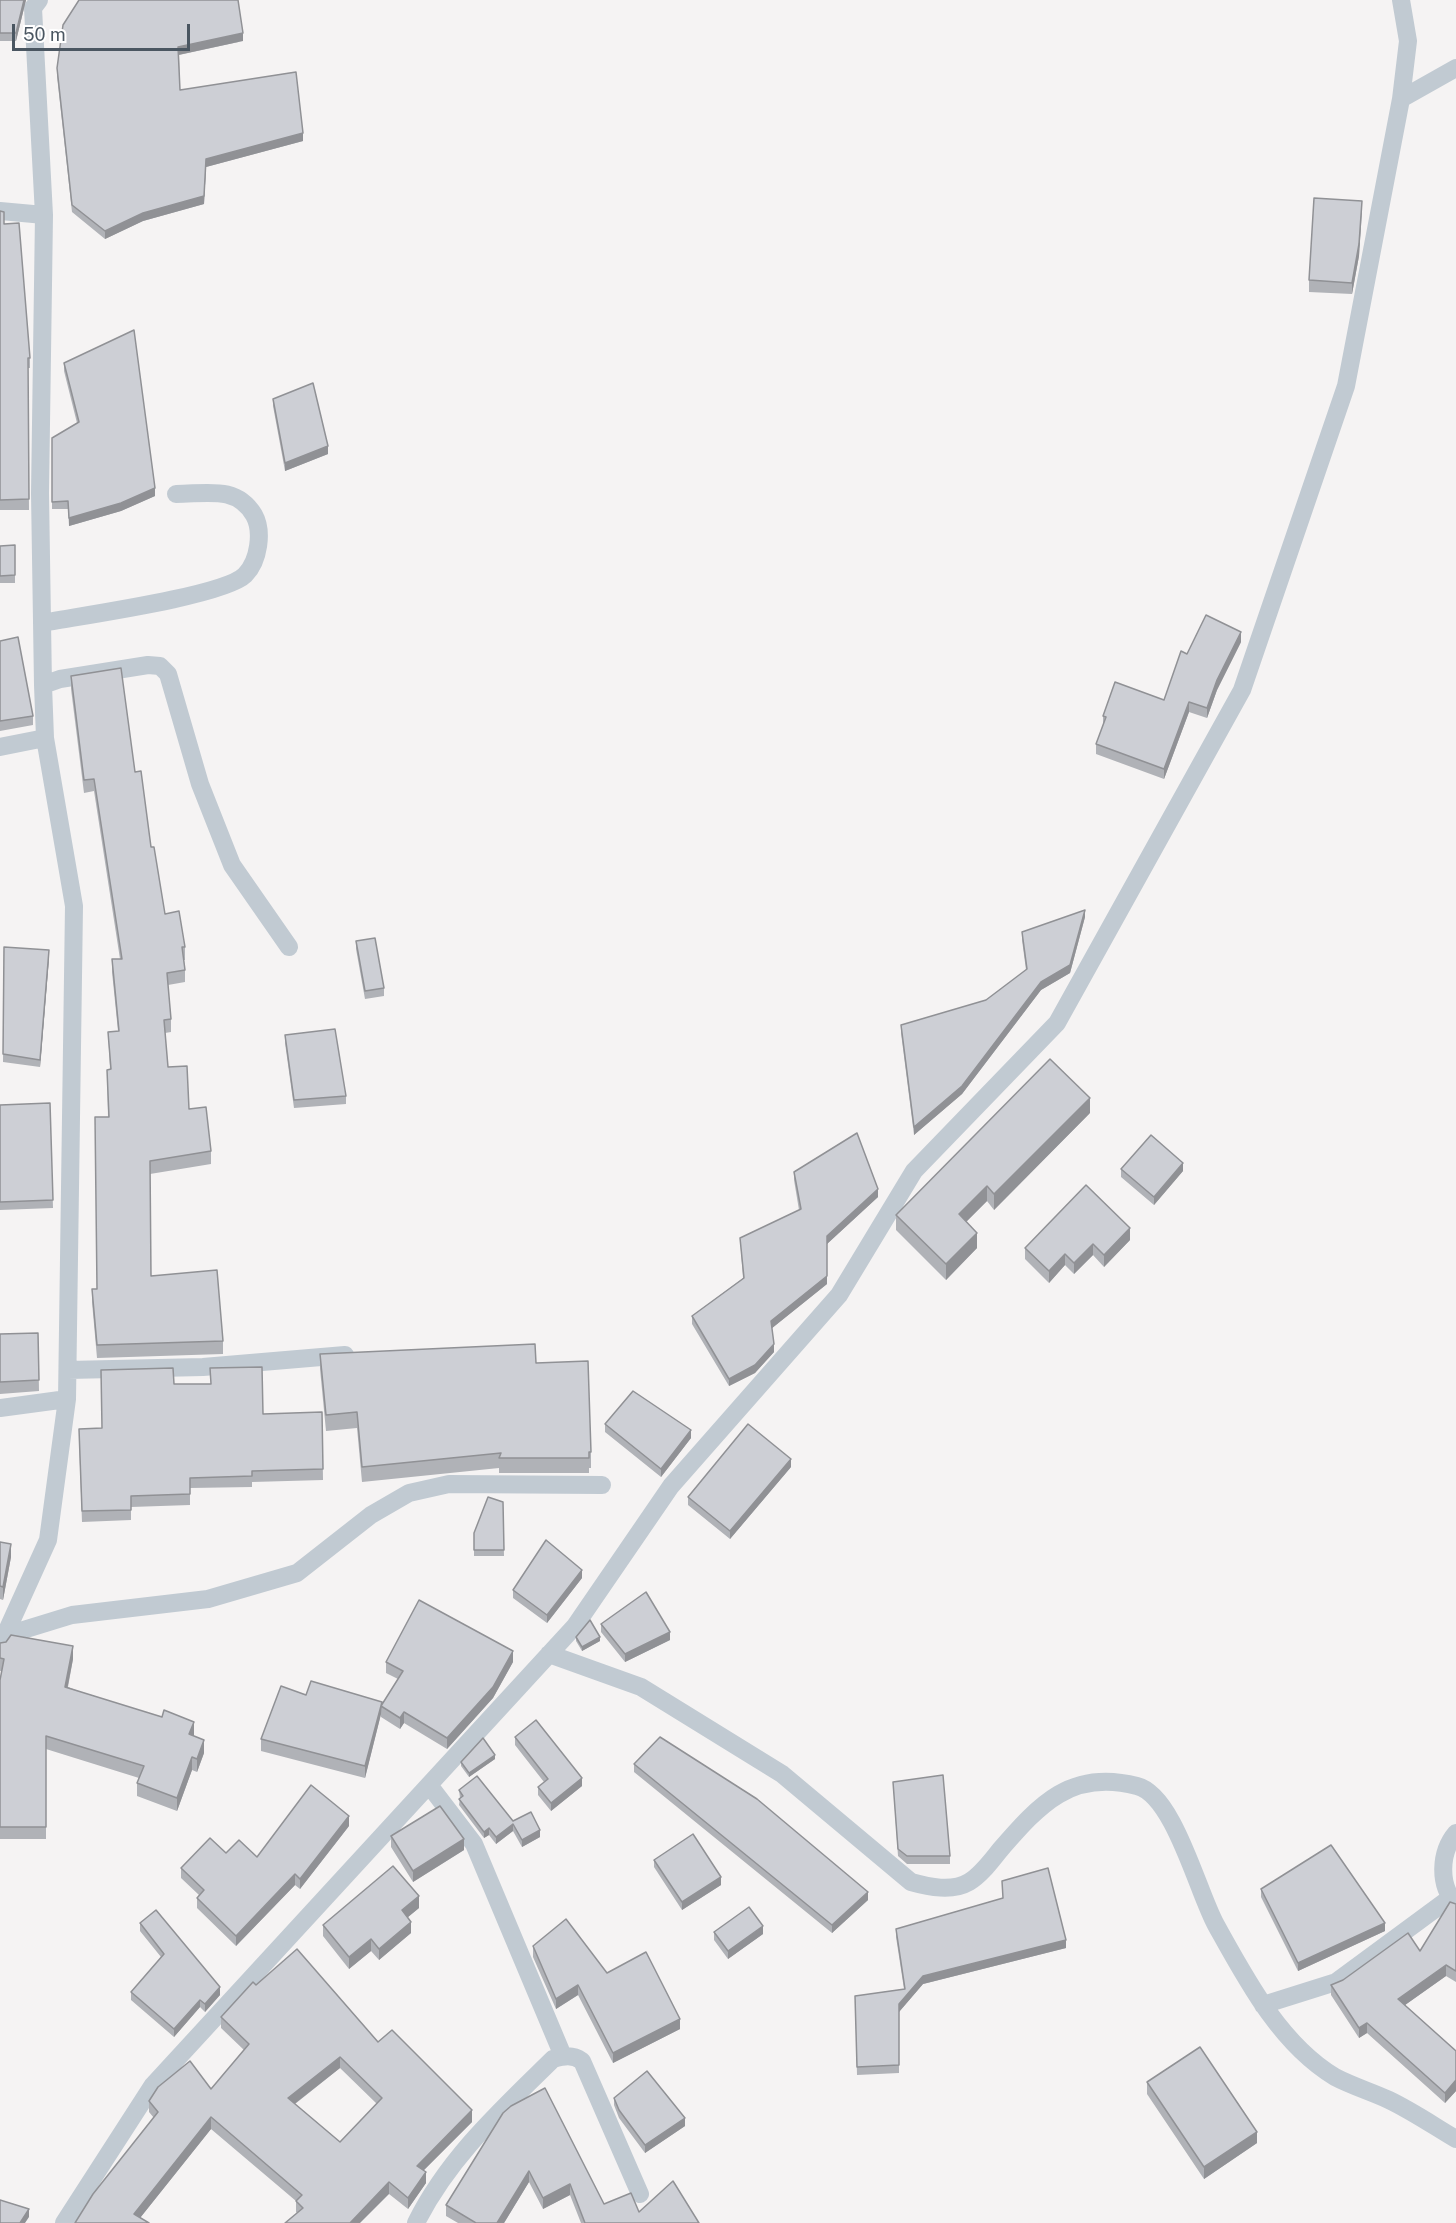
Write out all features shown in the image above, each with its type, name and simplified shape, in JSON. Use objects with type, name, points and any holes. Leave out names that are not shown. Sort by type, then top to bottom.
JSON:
[{"type":"street","points":[[3,1640],[48,1540],[67,1399],[68,1370],[74,906],[45,738],[40,493],[45,214],[33,9],[39,0]]},
{"type":"street","points":[[64,2223],[153,2085],[574,1626],[671,1486],[839,1295],[914,1171],[1057,1023],[1242,690],[1346,386],[1401,99],[1408,41],[1401,0]]},
{"type":"street","points":[[1401,99],[1456,68]]},
{"type":"street","points":[[0,211],[45,214]]},
{"type":"street","points":[[42,623],[197,594],[229,584],[245,575],[256,558],[258,537],[256,518],[246,503],[231,494],[176,494]]},
{"type":"street","points":[[43,685],[60,678],[148,665],[160,666],[168,674],[200,784],[232,865],[289,947]]},
{"type":"street","points":[[0,747],[45,738]]},
{"type":"street","points":[[68,1370],[203,1367],[364,1355]]},
{"type":"street","points":[[0,1408],[67,1399]]},
{"type":"street","points":[[3,1640],[72,1615],[208,1599],[297,1573],[371,1515],[409,1493],[449,1484],[602,1485]]},
{"type":"street","points":[[549,1654],[641,1687],[782,1774],[911,1882],[929,1887],[948,1887],[968,1883],[982,1871],[1029,1817],[1048,1800],[1068,1788],[1097,1781],[1143,1787],[1161,1804],[1176,1829],[1214,1923],[1263,2005],[1294,2042],[1335,2076],[1392,2101],[1456,2139]]},
{"type":"street","points":[[429,1785],[474,1844],[563,2056]]},
{"type":"street","points":[[1263,2005],[1336,1982],[1453,1901],[1444,1878],[1443,1859],[1456,1833]]},
{"type":"street","points":[[416,2223],[427,2202],[477,2134],[553,2059],[563,2056],[574,2056],[582,2061],[640,2194]]},
{"type":"building","points":[[0,0],[24,0],[16,33],[0,33]]},
{"type":"building","points":[[79,0],[238,0],[243,33],[178,47],[180,90],[296,72],[303,133],[206,159],[204,196],[143,213],[105,231],[72,205],[57,68],[63,25]]},
{"type":"building","points":[[1314,198],[1362,201],[1359,244],[1352,283],[1309,280]]},
{"type":"building","points":[[0,211],[4,212],[4,224],[19,223],[30,358],[28,358],[29,499],[0,500]]},
{"type":"building","points":[[134,330],[155,488],[121,503],[69,518],[68,501],[52,502],[52,438],[79,422],[64,363]]},
{"type":"building","points":[[313,383],[328,446],[285,463],[273,399]]},
{"type":"building","points":[[15,545],[15,575],[0,576],[0,546]]},
{"type":"building","points":[[1206,615],[1241,632],[1217,680],[1207,708],[1189,702],[1164,769],[1096,744],[1115,682],[1164,700],[1181,651],[1187,654]]},
{"type":"building","points":[[18,637],[33,716],[0,721],[0,641]]},
{"type":"building","points":[[121,668],[135,772],[141,771],[151,847],[154,847],[165,914],[179,911],[185,947],[182,947],[185,970],[167,973],[171,1019],[164,1020],[168,1067],[187,1066],[189,1109],[206,1107],[211,1151],[150,1161],[151,1276],[217,1270],[223,1341],[97,1345],[92,1289],[97,1289],[95,1117],[109,1117],[107,1070],[111,1069],[108,1032],[119,1031],[112,959],[122,959],[94,779],[84,780],[71,676]]},
{"type":"building","points":[[1085,910],[1070,965],[1041,982],[962,1086],[914,1127],[901,1025],[986,1000],[1027,969],[1022,932]]},
{"type":"building","points":[[375,938],[384,988],[365,991],[356,941]]},
{"type":"building","points":[[4,947],[49,950],[40,1060],[3,1054]]},
{"type":"building","points":[[335,1029],[346,1096],[294,1100],[285,1035]]},
{"type":"building","points":[[1050,1059],[1090,1098],[994,1194],[987,1186],[959,1214],[977,1233],[946,1264],[896,1215]]},
{"type":"building","points":[[50,1103],[53,1200],[0,1202],[0,1105]]},
{"type":"building","points":[[857,1133],[878,1189],[827,1236],[827,1276],[771,1321],[774,1344],[755,1365],[729,1379],[692,1316],[744,1278],[740,1238],[801,1209],[794,1172]]},
{"type":"building","points":[[1151,1135],[1183,1163],[1154,1197],[1121,1169]]},
{"type":"building","points":[[1086,1185],[1130,1228],[1104,1255],[1093,1244],[1074,1263],[1065,1254],[1049,1271],[1025,1248]]},
{"type":"building","points":[[38,1333],[39,1380],[0,1382],[0,1334]]},
{"type":"building","points":[[535,1344],[536,1363],[588,1361],[591,1452],[589,1452],[589,1458],[499,1458],[501,1453],[362,1467],[357,1412],[326,1415],[320,1354]]},
{"type":"building","points":[[262,1367],[263,1414],[322,1412],[323,1469],[252,1471],[252,1476],[190,1478],[190,1494],[131,1496],[131,1510],[82,1511],[79,1429],[102,1428],[101,1370],[173,1368],[174,1384],[211,1384],[210,1368]]},
{"type":"building","points":[[633,1391],[691,1430],[661,1469],[605,1424]]},
{"type":"building","points":[[748,1424],[791,1459],[730,1531],[688,1497]]},
{"type":"building","points":[[488,1497],[503,1502],[504,1550],[474,1550],[474,1533]]},
{"type":"building","points":[[546,1540],[582,1570],[547,1615],[513,1590]]},
{"type":"building","points":[[0,1542],[11,1544],[3,1587],[0,1586]]},
{"type":"building","points":[[646,1592],[670,1632],[625,1654],[601,1624]]},
{"type":"building","points":[[419,1600],[513,1651],[493,1687],[447,1738],[404,1712],[400,1718],[381,1706],[403,1671],[386,1662]]},
{"type":"building","points":[[590,1620],[600,1637],[582,1647],[576,1637]]},
{"type":"building","points":[[11,1635],[73,1646],[65,1687],[162,1717],[164,1710],[194,1722],[189,1734],[204,1740],[197,1759],[192,1757],[177,1798],[137,1783],[144,1766],[46,1736],[46,1827],[0,1827],[0,1680],[4,1659],[0,1658],[0,1643],[6,1642]]},
{"type":"building","points":[[311,1681],[382,1702],[365,1766],[261,1739],[281,1686],[306,1695]]},
{"type":"building","points":[[536,1720],[582,1778],[551,1803],[538,1787],[548,1779],[515,1737]]},
{"type":"building","points":[[660,1737],[757,1799],[868,1892],[832,1925],[634,1764]]},
{"type":"building","points":[[483,1738],[495,1755],[469,1773],[461,1762]]},
{"type":"building","points":[[943,1775],[950,1856],[907,1856],[898,1849],[893,1782]]},
{"type":"building","points":[[477,1776],[513,1821],[531,1812],[540,1830],[522,1840],[513,1824],[496,1837],[489,1828],[484,1832],[459,1799],[463,1796],[459,1790]]},
{"type":"building","points":[[311,1785],[349,1816],[300,1879],[295,1874],[236,1936],[197,1898],[204,1890],[181,1868],[210,1838],[226,1853],[239,1840],[257,1857]]},
{"type":"building","points":[[440,1806],[464,1839],[413,1871],[391,1836]]},
{"type":"building","points":[[693,1834],[721,1877],[682,1902],[654,1860]]},
{"type":"building","points":[[1331,1845],[1385,1923],[1298,1963],[1261,1889]]},
{"type":"building","points":[[393,1866],[419,1896],[402,1910],[411,1922],[379,1949],[371,1939],[349,1957],[323,1925]]},
{"type":"building","points":[[1048,1868],[1066,1940],[923,1976],[899,2004],[899,2065],[857,2067],[855,1996],[905,1989],[896,1929],[1003,1898],[1002,1881]]},
{"type":"building","points":[[1450,1902],[1456,1904],[1456,1971],[1446,1965],[1398,1999],[1456,2051],[1456,2080],[1445,2093],[1367,2023],[1359,2028],[1331,1985],[1343,1980],[1408,1933],[1420,1951]]},
{"type":"building","points":[[749,1907],[763,1926],[728,1951],[714,1932]]},
{"type":"building","points":[[156,1910],[220,1987],[205,2004],[200,2000],[174,2029],[131,1992],[164,1954],[140,1923]]},
{"type":"building","points":[[566,1919],[607,1973],[646,1952],[680,2019],[613,2053],[578,1985],[556,1999],[533,1946]]},
{"type":"building","points":[[297,1949],[378,2042],[392,2030],[472,2110],[417,2166],[426,2172],[408,2198],[389,2182],[350,2223],[285,2223],[303,2208],[296,2201],[302,2195],[211,2117],[134,2214],[149,2223],[75,2223],[93,2194],[158,2112],[149,2101],[158,2087],[190,2061],[211,2089],[249,2044],[221,2017],[253,1982],[256,1985]],"holes":[[[340,2057],[382,2098],[340,2142],[288,2098]]]},
{"type":"building","points":[[1200,2047],[1257,2132],[1204,2167],[1147,2082]]},
{"type":"building","points":[[647,2071],[685,2118],[645,2145],[619,2110],[614,2098]]},
{"type":"building","points":[[545,2088],[604,2204],[631,2193],[639,2212],[673,2181],[699,2223],[585,2223],[570,2184],[543,2198],[529,2171],[497,2223],[476,2223],[446,2205],[503,2113],[511,2106]]},
{"type":"building","points":[[0,2200],[29,2209],[20,2223],[0,2223]]}]
